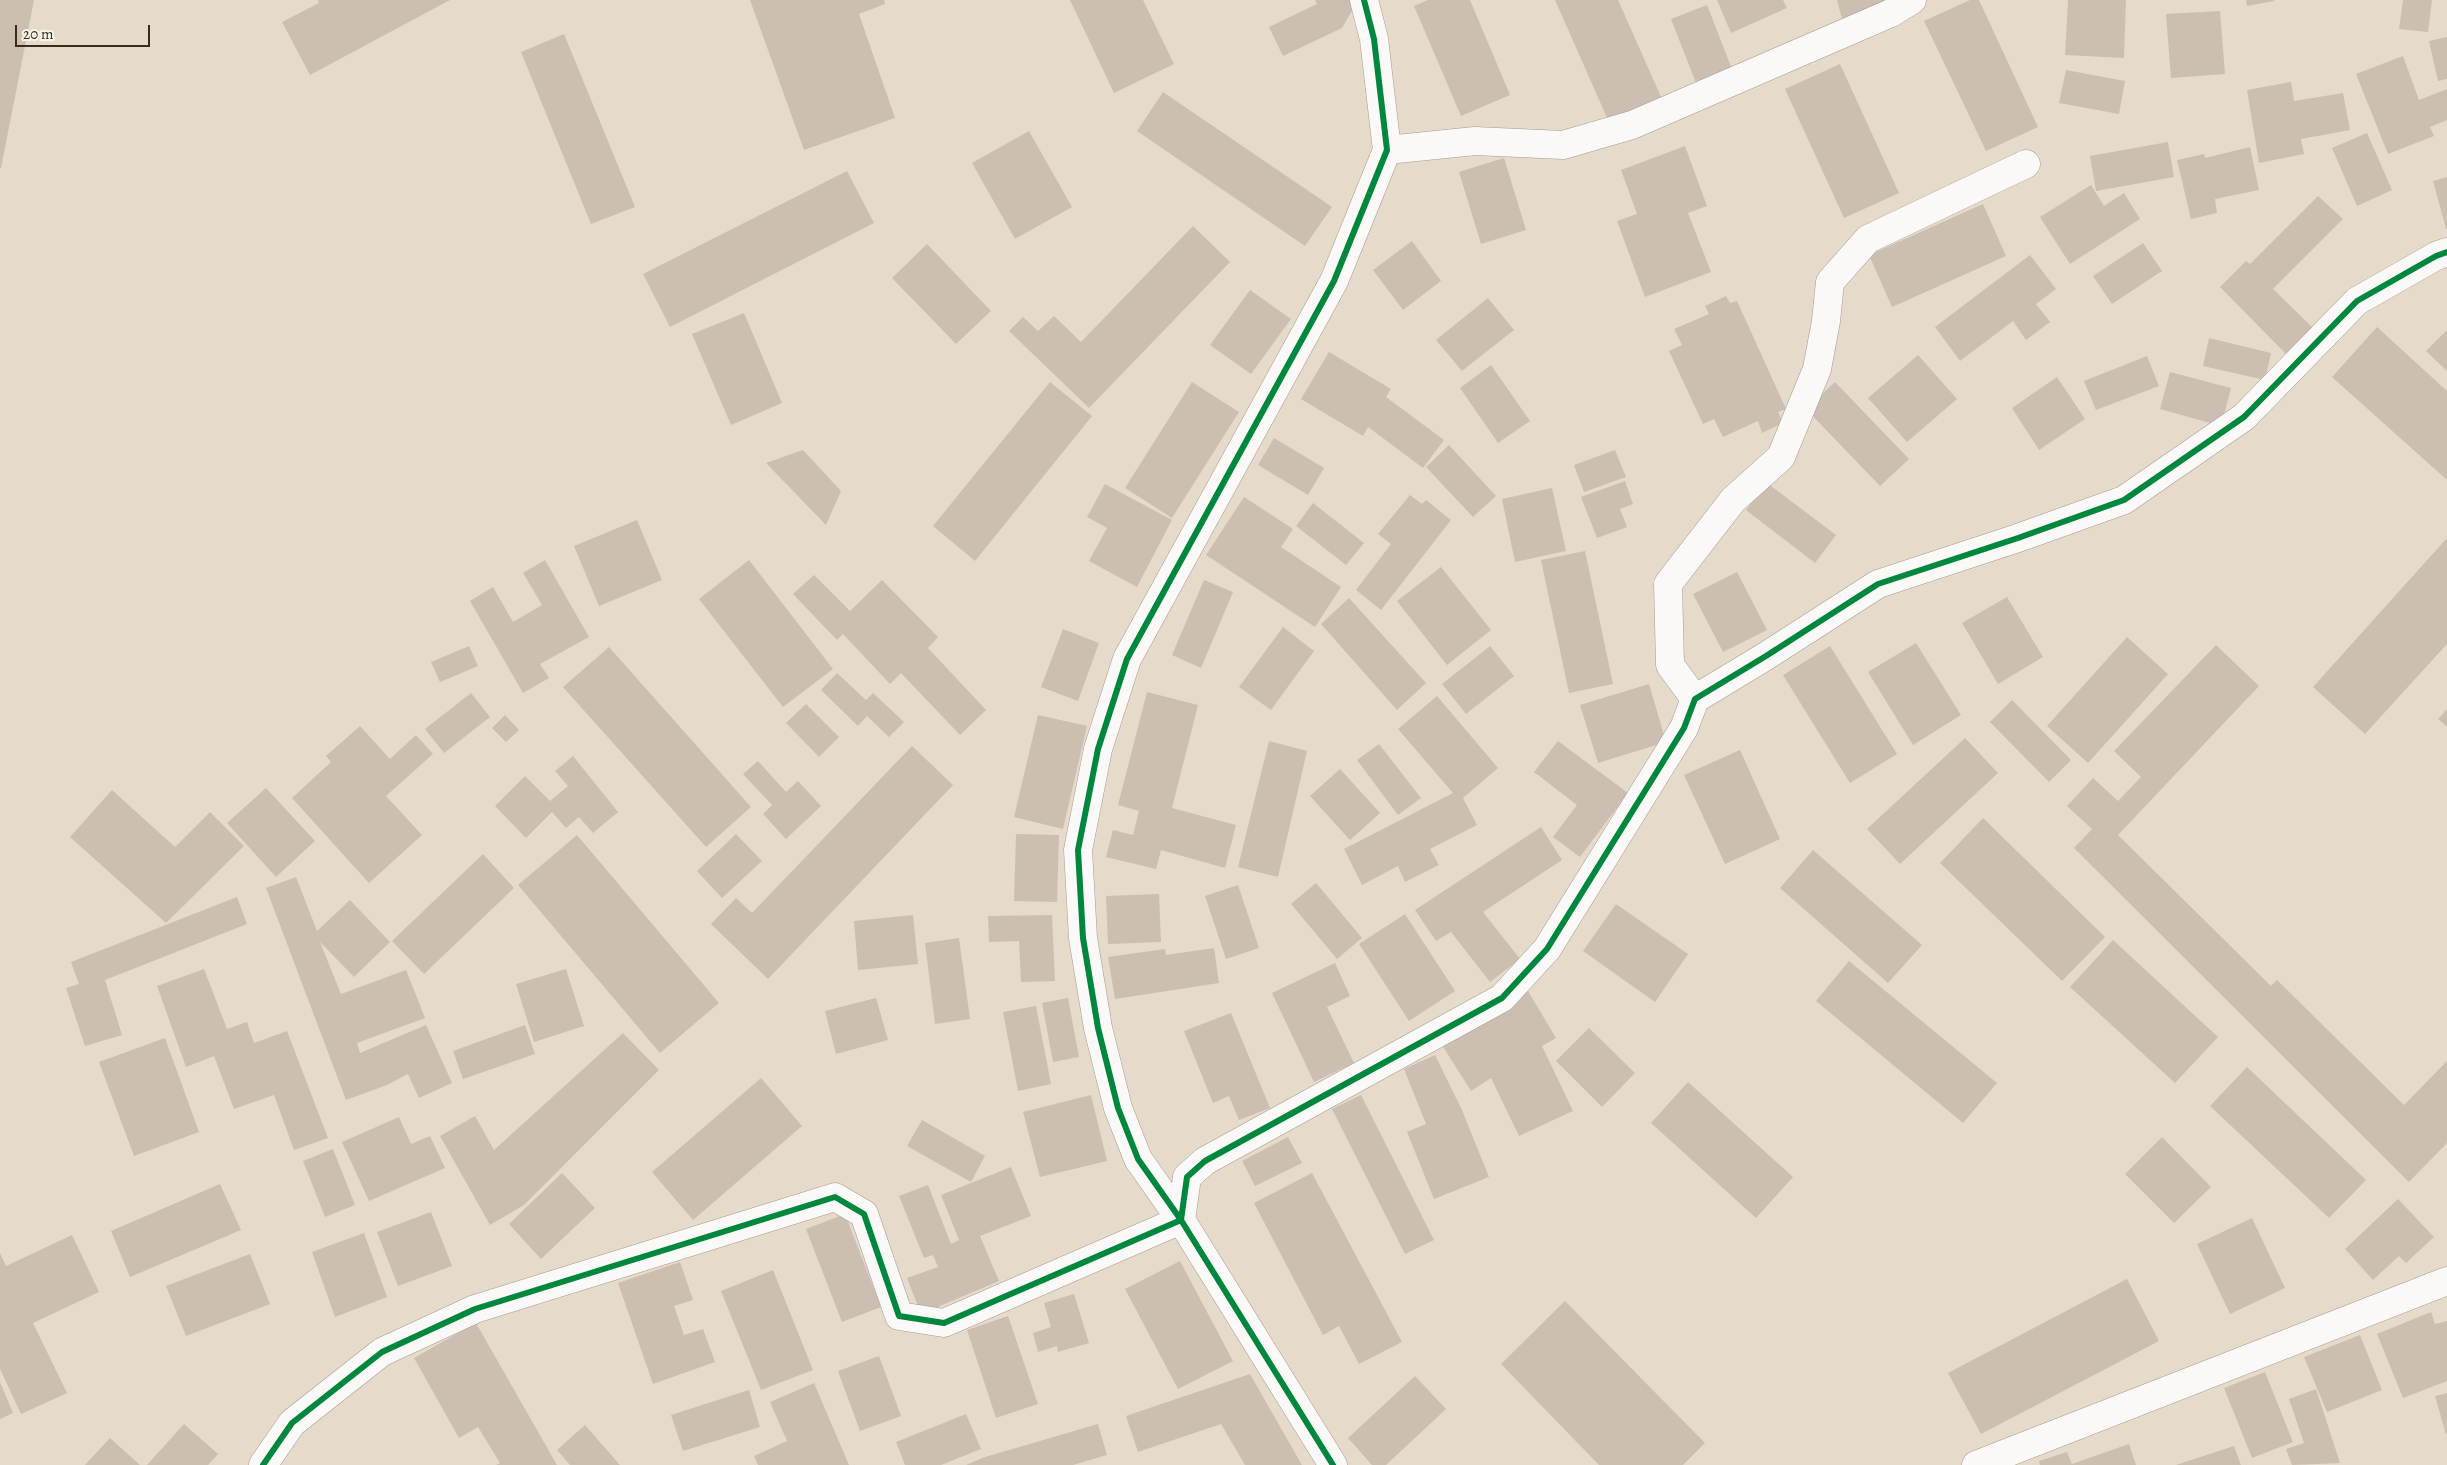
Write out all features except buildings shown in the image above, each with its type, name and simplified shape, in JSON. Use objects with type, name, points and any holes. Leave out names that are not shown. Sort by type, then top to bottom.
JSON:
[{"type":"street","points":[[1334,1465],[1181,1220],[1138,1159],[1118,1108],[1098,1028],[1082,938],[1078,850],[1098,749],[1128,659],[1334,281],[1387,150],[1374,40],[1364,0]]},
{"type":"street","points":[[1387,150],[1475,142],[1563,145],[1632,125],[1891,13],[1912,0]]},
{"type":"street","points":[[1695,699],[1670,665],[1668,584],[1732,500],[1782,457],[1816,369],[1826,321],[1830,282],[1868,239],[2026,164]]},
{"type":"street","points":[[1181,1220],[1187,1177],[1205,1160],[1502,998],[1547,950],[1684,728],[1695,699],[1878,584],[2018,538],[2124,500],[2244,417],[2357,301],[2436,256],[2447,252]]},
{"type":"street","points":[[263,1465],[292,1422],[382,1352],[475,1309],[835,1197],[864,1214],[899,1316],[944,1323],[1181,1220]]},
{"type":"street","points":[[1976,1465],[2447,1280]]},
{"type":"cycle path","points":[[1333,1465],[1181,1220],[1138,1159],[1118,1108],[1098,1028],[1083,938],[1078,850],[1098,749],[1127,659],[1334,281],[1387,150],[1374,39],[1364,0]]},
{"type":"cycle path","points":[[263,1465],[292,1423],[382,1352],[475,1309],[835,1197],[864,1214],[899,1316],[944,1323],[1181,1220],[1187,1177],[1205,1161],[1502,998],[1547,949],[1684,728],[1695,699],[1878,584],[2018,538],[2124,500],[2244,417],[2357,301],[2436,256],[2447,252]]}]
